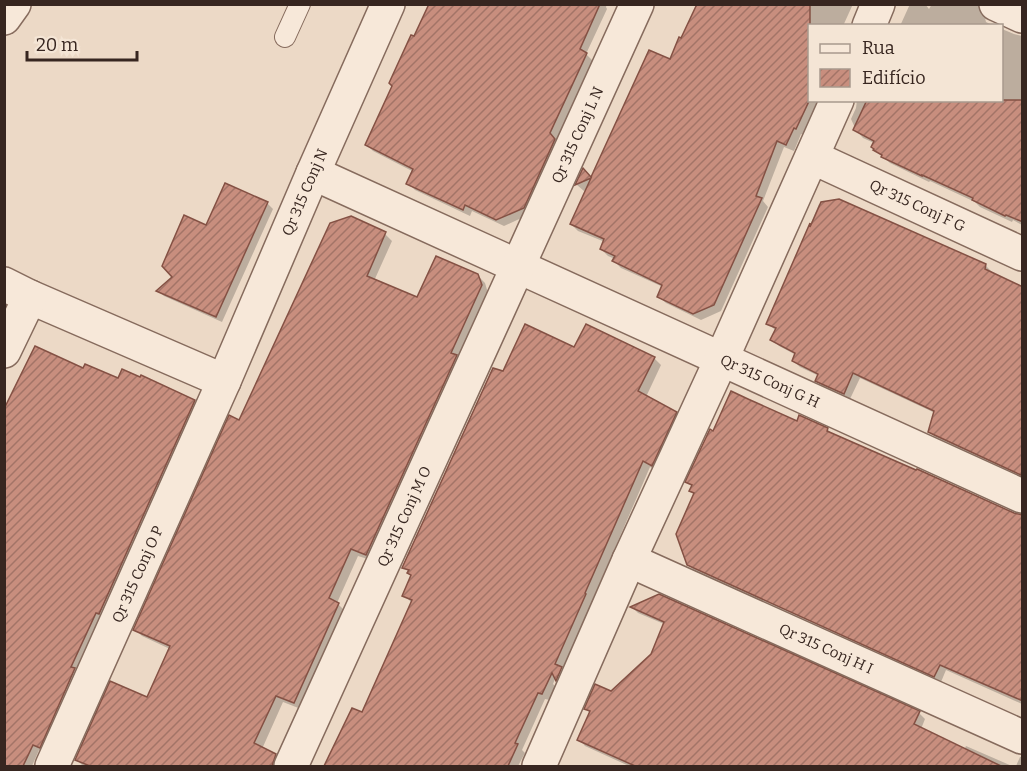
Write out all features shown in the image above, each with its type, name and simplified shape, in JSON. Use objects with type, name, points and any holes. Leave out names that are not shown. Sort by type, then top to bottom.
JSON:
[{"type":"street","points":[[4,18],[15,4]]},
{"type":"street","name":"Qr 315 Conj N","points":[[224,381],[388,4]]},
{"type":"street","name":"Qr 315 Conj L N","points":[[517,265],[637,4]]},
{"type":"street","points":[[870,24],[878,4]]},
{"type":"street","points":[[996,4],[1023,16]]},
{"type":"street","points":[[544,765],[629,560],[836,102]]},
{"type":"street","name":"Qr 315 Conj F G","points":[[812,157],[1023,254]]},
{"type":"street","name":"Qr 315 Conj G H","points":[[313,173],[1023,496]]},
{"type":"street","name":"Qr 315 Conj M O","points":[[291,766],[517,265]]},
{"type":"street","points":[[4,351],[17,290],[224,381]]},
{"type":"street","name":"Qr 315 Conj O P","points":[[52,766],[224,381]]},
{"type":"street","name":"Qr 315 Conj H I","points":[[629,560],[1023,737]]},
{"type":"lane","points":[[285,37],[300,4]]},
{"type":"building","points":[[429,4],[600,4],[580,49],[587,53],[550,133],[555,139],[524,208],[496,220],[465,205],[463,210],[406,184],[413,169],[365,145],[392,86],[389,83],[411,35],[414,36]]},
{"type":"building","points":[[697,4],[810,4],[809,102],[786,145],[777,141],[756,196],[762,198],[714,305],[693,314],[657,297],[662,285],[612,261],[615,256],[600,249],[604,239],[570,224],[591,178],[575,185],[583,168],[591,177],[649,50],[670,59],[679,37],[681,38]]},
{"type":"building","points":[[1023,100],[1023,222],[1005,216],[972,200],[973,198],[881,157],[882,155],[871,147],[874,141],[853,130],[866,102]]},
{"type":"building","points":[[225,183],[268,202],[216,317],[156,291],[172,277],[162,266],[184,215],[206,225]]},
{"type":"building","points":[[839,199],[986,264],[985,269],[1023,287],[1023,476],[928,432],[934,411],[853,373],[844,394],[815,381],[818,374],[792,361],[795,353],[770,340],[776,328],[766,324],[810,223],[810,227],[821,202]]},
{"type":"building","points":[[351,216],[386,232],[367,276],[417,297],[436,256],[478,274],[482,285],[451,353],[457,355],[366,555],[351,549],[329,598],[339,603],[294,703],[276,696],[254,743],[276,754],[272,766],[90,766],[75,760],[110,681],[147,697],[170,646],[133,630],[229,415],[239,420],[330,223]]},
{"type":"building","points":[[525,324],[574,347],[586,324],[655,357],[638,391],[677,412],[652,466],[643,461],[555,664],[562,667],[556,681],[552,673],[542,694],[538,693],[515,743],[518,744],[508,766],[324,766],[352,708],[362,712],[412,600],[402,596],[411,575],[407,573],[409,570],[402,568],[493,368],[503,371]]},
{"type":"building","points":[[35,346],[83,368],[85,364],[118,378],[122,369],[140,377],[141,375],[195,400],[99,614],[96,613],[71,667],[75,668],[40,748],[33,745],[23,766],[4,766],[4,409]]},
{"type":"building","points":[[731,391],[797,421],[799,415],[828,428],[827,431],[1023,515],[1023,701],[940,665],[934,677],[687,565],[676,534],[694,493],[689,491],[692,485],[685,482],[710,429],[713,431]]},
{"type":"building","points":[[659,594],[920,711],[914,724],[1001,766],[635,766],[577,740],[590,711],[584,709],[595,684],[611,691],[651,654],[664,622],[630,607]]}]
